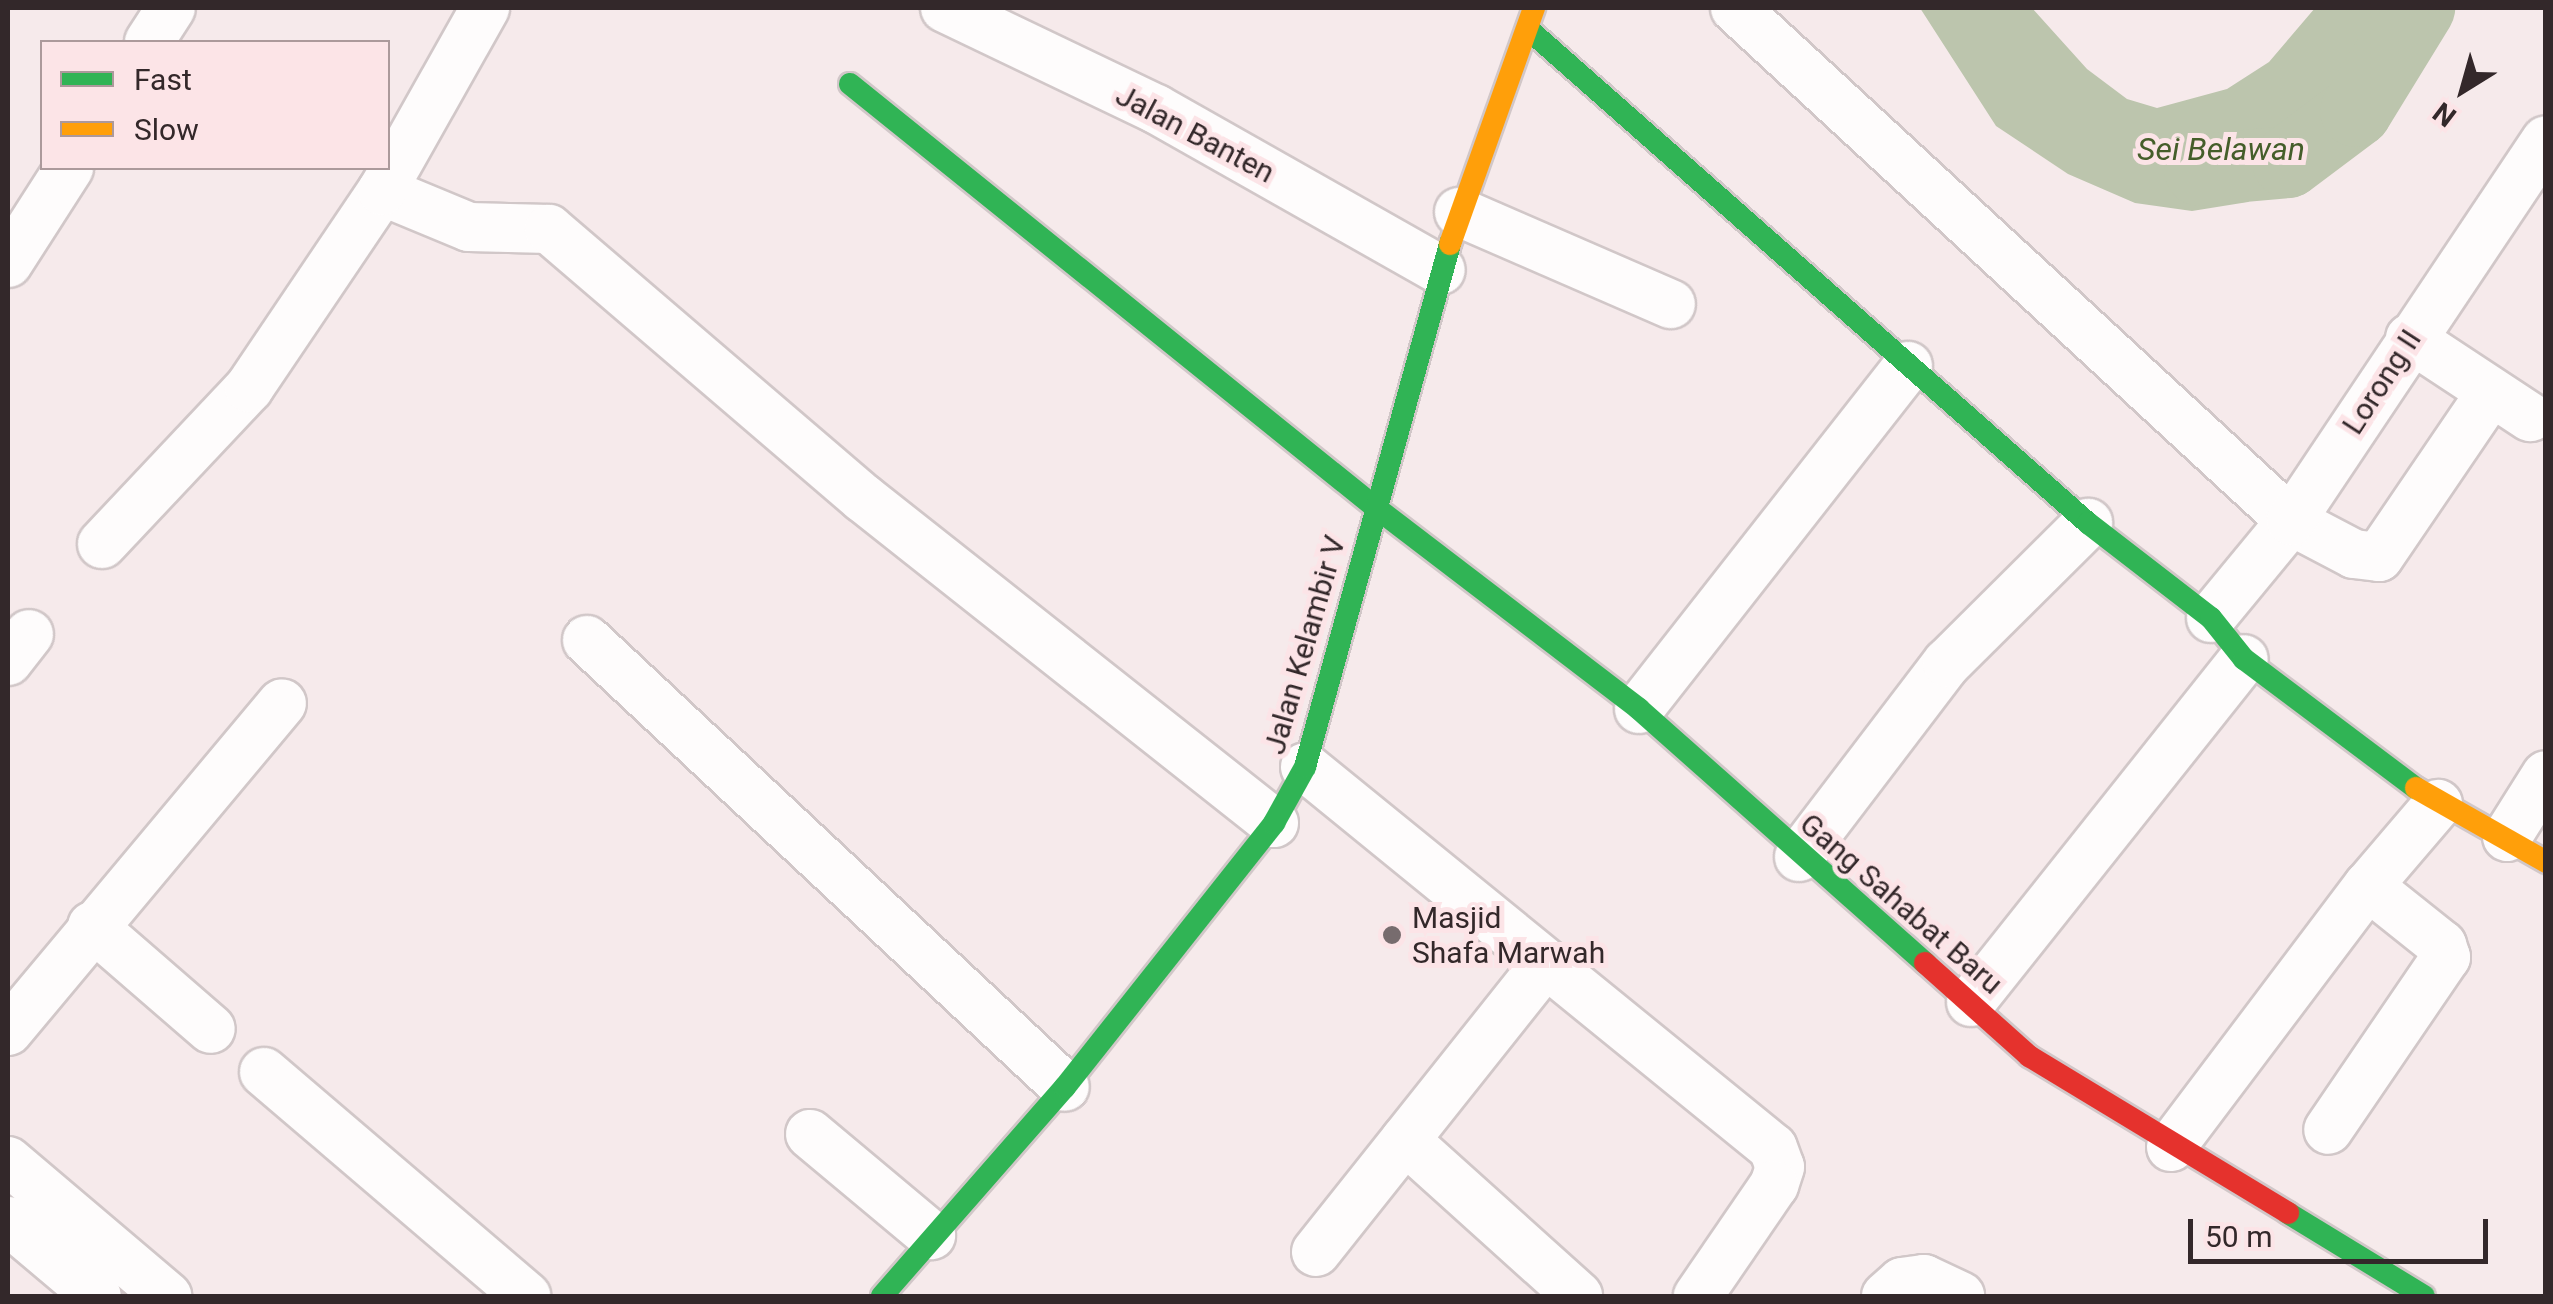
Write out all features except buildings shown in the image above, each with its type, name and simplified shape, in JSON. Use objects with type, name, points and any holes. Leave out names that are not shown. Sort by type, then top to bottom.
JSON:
[{"type":"street","points":[[150,40],[171,8]]},
{"type":"street","points":[[102,544],[249,388],[382,191],[485,8]]},
{"type":"street","name":"Jalan Banten","points":[[945,8],[1156,110],[1441,270]]},
{"type":"street","points":[[1734,8],[2291,521],[2362,558],[2379,557],[2509,406],[2410,338]]},
{"type":"street","points":[[1531,18],[1908,366],[2088,523],[2212,618],[2244,659],[2438,804],[2526,849],[2546,775]]},
{"type":"street","name":"Jalan Kelambir V","points":[[882,1296],[1066,1087],[1274,822],[1305,767],[1441,270],[1531,18]]},
{"type":"street","name":"Gang Sahabat Baru","points":[[850,84],[1375,507],[1639,709],[1799,857],[2030,1056],[2171,1147],[2424,1296]]},
{"type":"street","name":"Lorong II","points":[[2212,618],[2291,521],[2546,140]]},
{"type":"street","points":[[8,263],[67,170]]},
{"type":"street","points":[[382,191],[468,227],[549,230],[863,498],[1274,822]]},
{"type":"street","points":[[1460,212],[1671,304]]},
{"type":"street","points":[[1639,709],[1908,366]]},
{"type":"street","points":[[1799,857],[1948,662],[2088,523]]},
{"type":"street","points":[[587,640],[1066,1087]]},
{"type":"street","points":[[1971,1002],[2244,659]]},
{"type":"street","points":[[8,1031],[282,703]]},
{"type":"street","points":[[1305,767],[1773,1148],[1780,1167],[1774,1185],[1698,1296]]},
{"type":"street","points":[[2171,1147],[2368,886],[2438,804]]},
{"type":"street","points":[[2328,1130],[2446,956],[2442,945],[2368,886]]},
{"type":"street","points":[[92,926],[211,1030]]},
{"type":"street","points":[[1316,1252],[1545,964]]},
{"type":"street","points":[[264,1072],[526,1296]]},
{"type":"street","points":[[810,1134],[932,1235]]},
{"type":"street","points":[[1405,1140],[1574,1296]]},
{"type":"street","points":[[8,1160],[155,1292]]},
{"type":"street","points":[[8,1221],[97,1296]]},
{"type":"street","points":[[1886,1296],[1902,1282],[1924,1279],[1960,1296]]},
{"type":"water","name":"Sei Belawan","points":[[1920,8],[2032,8],[2087,69],[2127,99],[2157,108],[2227,89],[2269,62],[2315,8],[2395,8],[2368,63],[2280,177],[2248,202],[2192,211],[2135,203],[2068,174],[1996,126]]},
{"type":"waterway","name":"Sei Belawan","points":[[2200,170],[2288,162],[2356,111],[2419,8]]},
{"type":"traffic: fast","points":[[1528,29],[2088,523],[2211,618],[2244,659],[2416,788]]},
{"type":"traffic: fast","points":[[850,84],[1375,507],[1639,709],[1925,963]]},
{"type":"traffic: fast","points":[[882,1296],[1065,1087],[1274,823],[1305,767],[1450,244]]},
{"type":"traffic: fast","points":[[2288,1213],[2424,1296]]},
{"type":"traffic: slow","points":[[1450,244],[1534,8]]},
{"type":"traffic: slow","points":[[2416,788],[2546,862]]},
{"type":"traffic: jam","points":[[1925,963],[2029,1056],[2288,1213]]},
{"type":"place","name":"Masjid Shafa Marwah","points":[[1392,935]]}]
